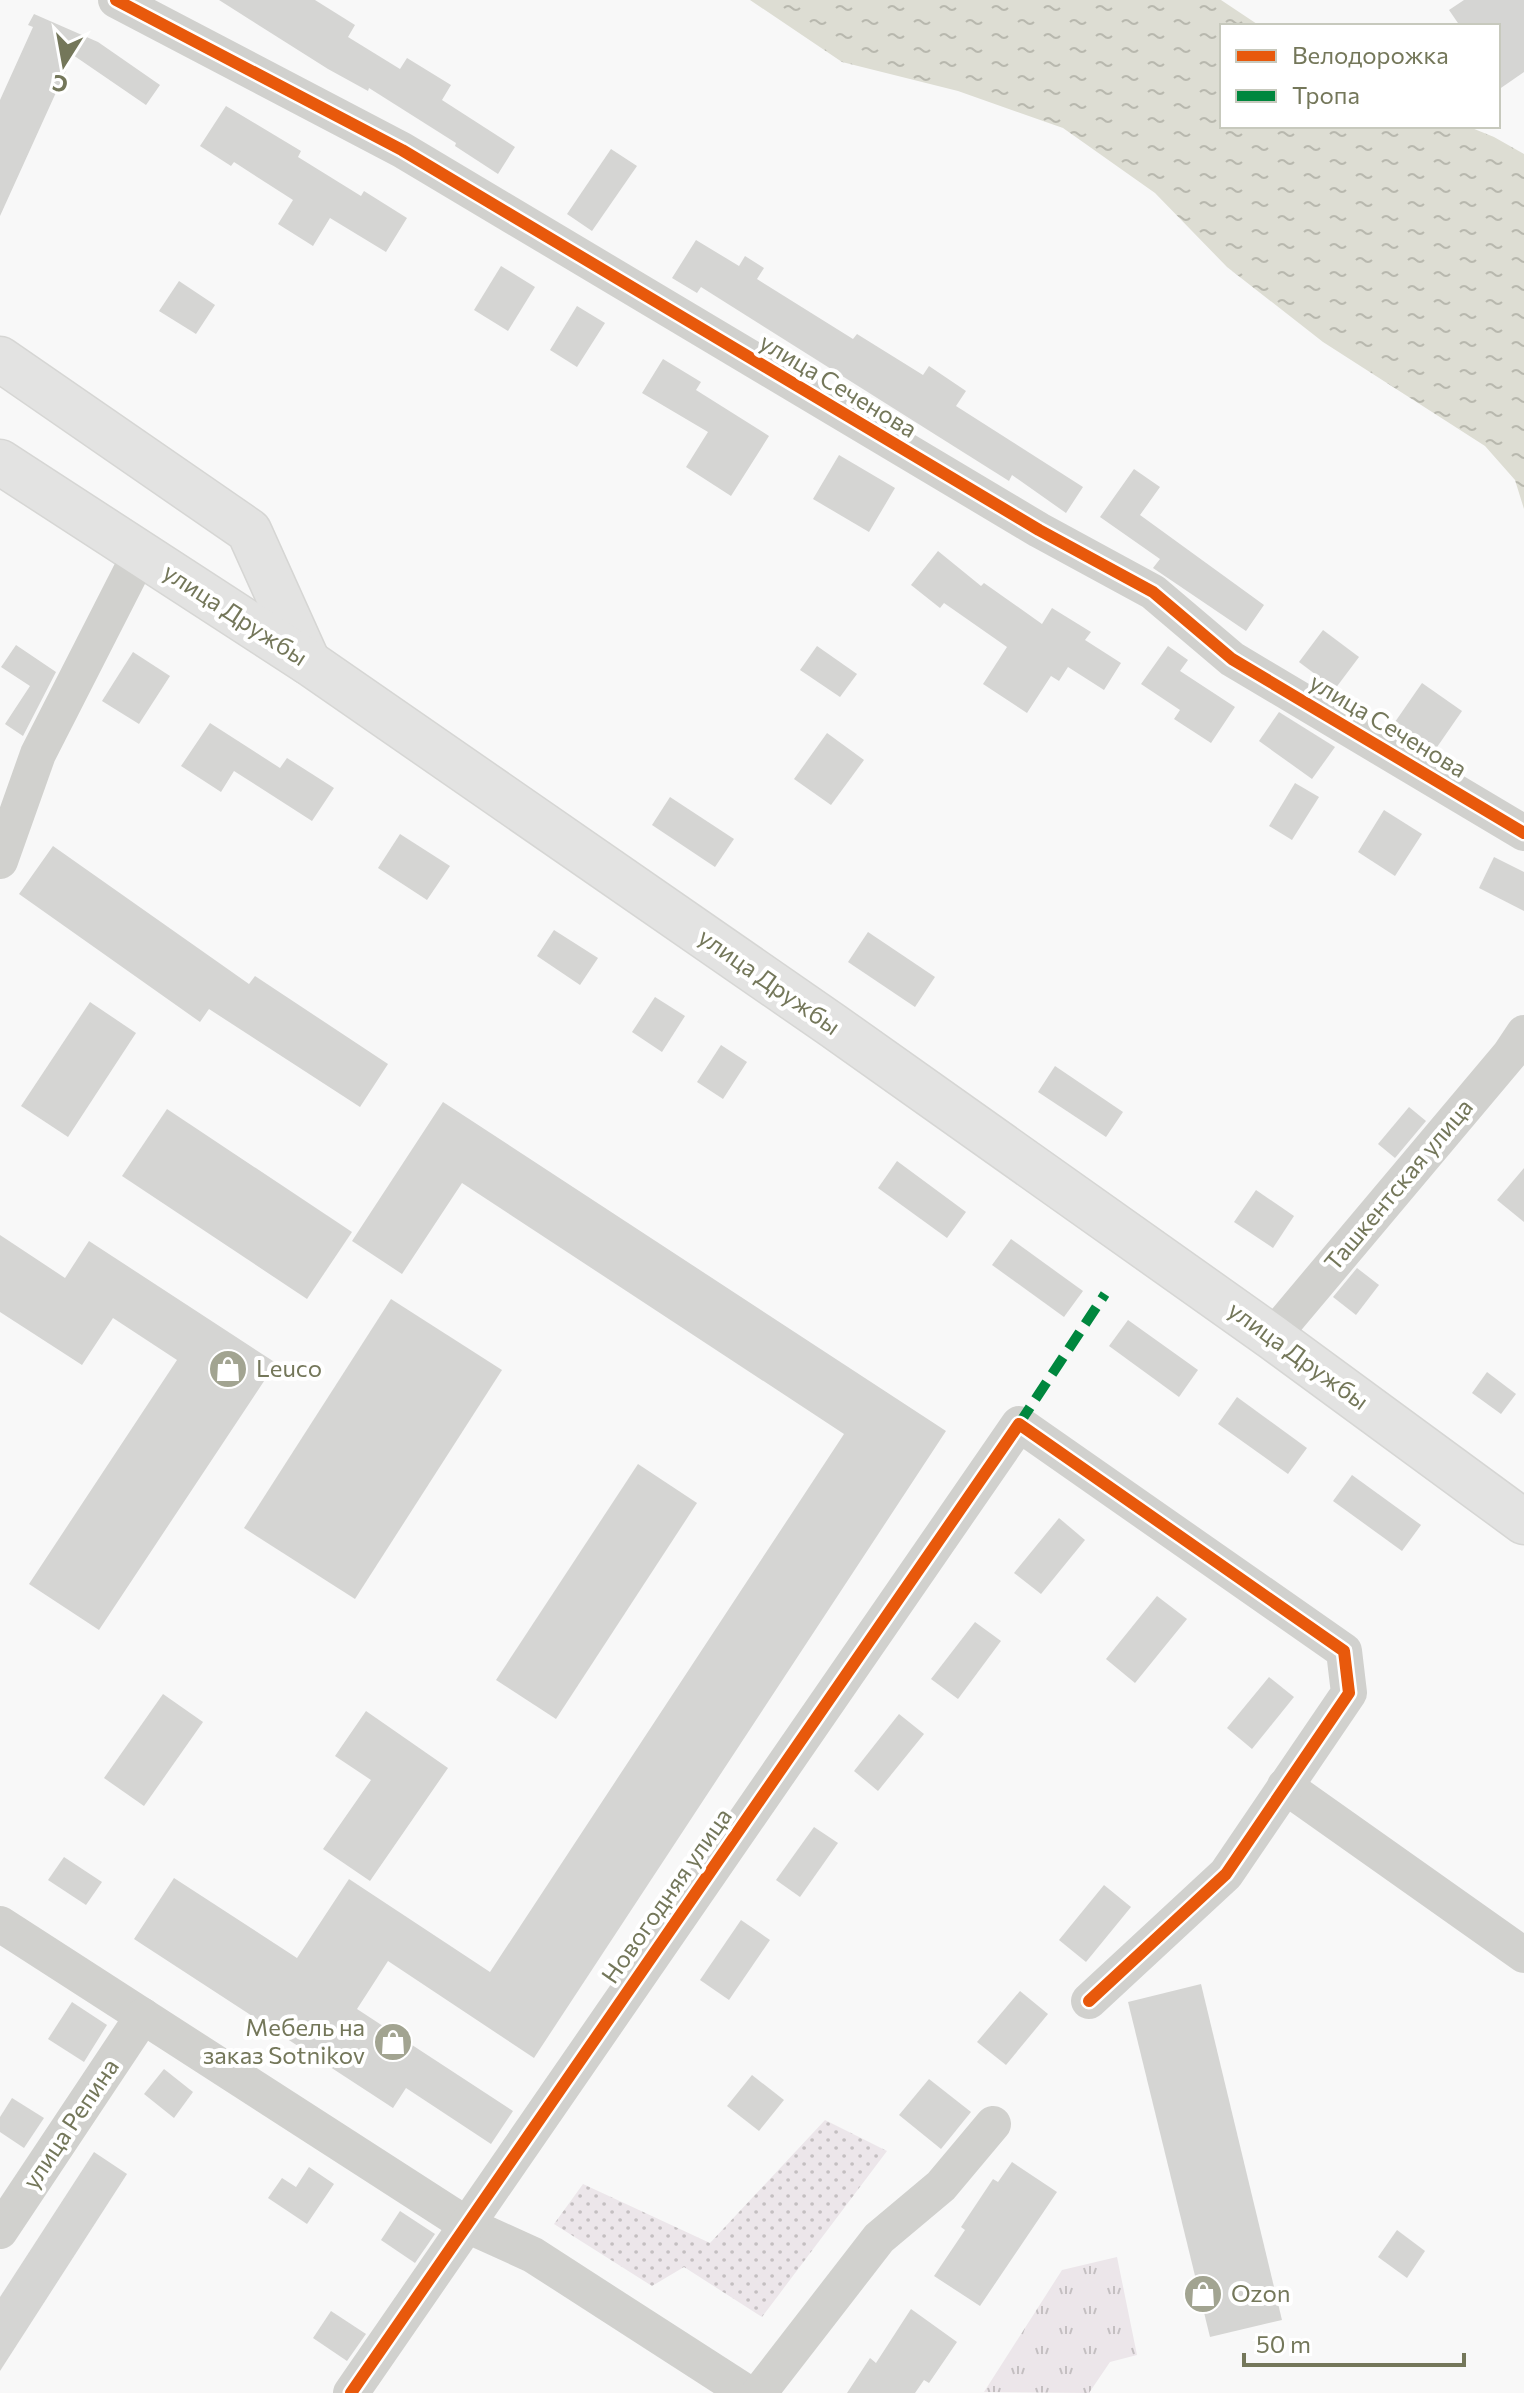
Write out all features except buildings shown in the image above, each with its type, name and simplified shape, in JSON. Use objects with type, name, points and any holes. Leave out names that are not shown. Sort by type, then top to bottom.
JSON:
[{"type":"main road","points":[[0,359],[249,531],[308,662]]},
{"type":"main road","name":"улица Дружбы","points":[[0,462],[308,662],[832,1025],[1272,1337],[1524,1522]]},
{"type":"street","name":"улица Сеченова","points":[[116,0],[402,150],[985,498],[1153,592],[1232,659],[1524,833]]},
{"type":"street","points":[[0,861],[38,754],[140,554]]},
{"type":"street","name":"Ташкентская улица","points":[[1272,1337],[1510,1054],[1524,1033]]},
{"type":"street","name":"Новогодняя улица","points":[[351,2393],[1019,1424],[1344,1651],[1349,1693],[1285,1786]]},
{"type":"street","points":[[1089,2001],[1226,1874],[1285,1786],[1524,1955]]},
{"type":"street","points":[[0,1924],[467,2225],[533,2255],[747,2393]]},
{"type":"street","name":"улица Репина","points":[[0,2231],[143,2016]]},
{"type":"street","points":[[759,2393],[879,2238],[941,2186],[993,2124]]},
{"type":"green space","points":[[825,2120],[887,2151],[762,2317],[684,2267],[652,2286],[554,2224],[583,2184],[710,2243]]},
{"type":"green space","points":[[1117,2257],[1137,2355],[1110,2362],[1089,2393],[984,2392],[1062,2270]]},
{"type":"water","points":[[750,0],[1221,0],[1257,24],[1220,24],[1220,128],[1472,128],[1524,154],[1524,509],[1515,480],[1485,446],[1323,342],[1227,267],[1155,193],[1063,128],[958,91],[842,62]]},
{"type":"marked path","points":[[1019,1424],[1105,1294]]},
{"type":"cycle path","points":[[116,0],[402,150],[1039,530],[1153,592],[1232,659],[1524,833]]},
{"type":"cycle path","points":[[351,2393],[1019,1424],[1344,1651],[1349,1693],[1226,1874],[1089,2001]]},
{"type":"place","name":"Leuco","points":[[228,1369]]},
{"type":"place","name":"Мебель на заказ Sotnikov","points":[[393,2042]]},
{"type":"place","name":"Ozon","points":[[1203,2294]]}]
